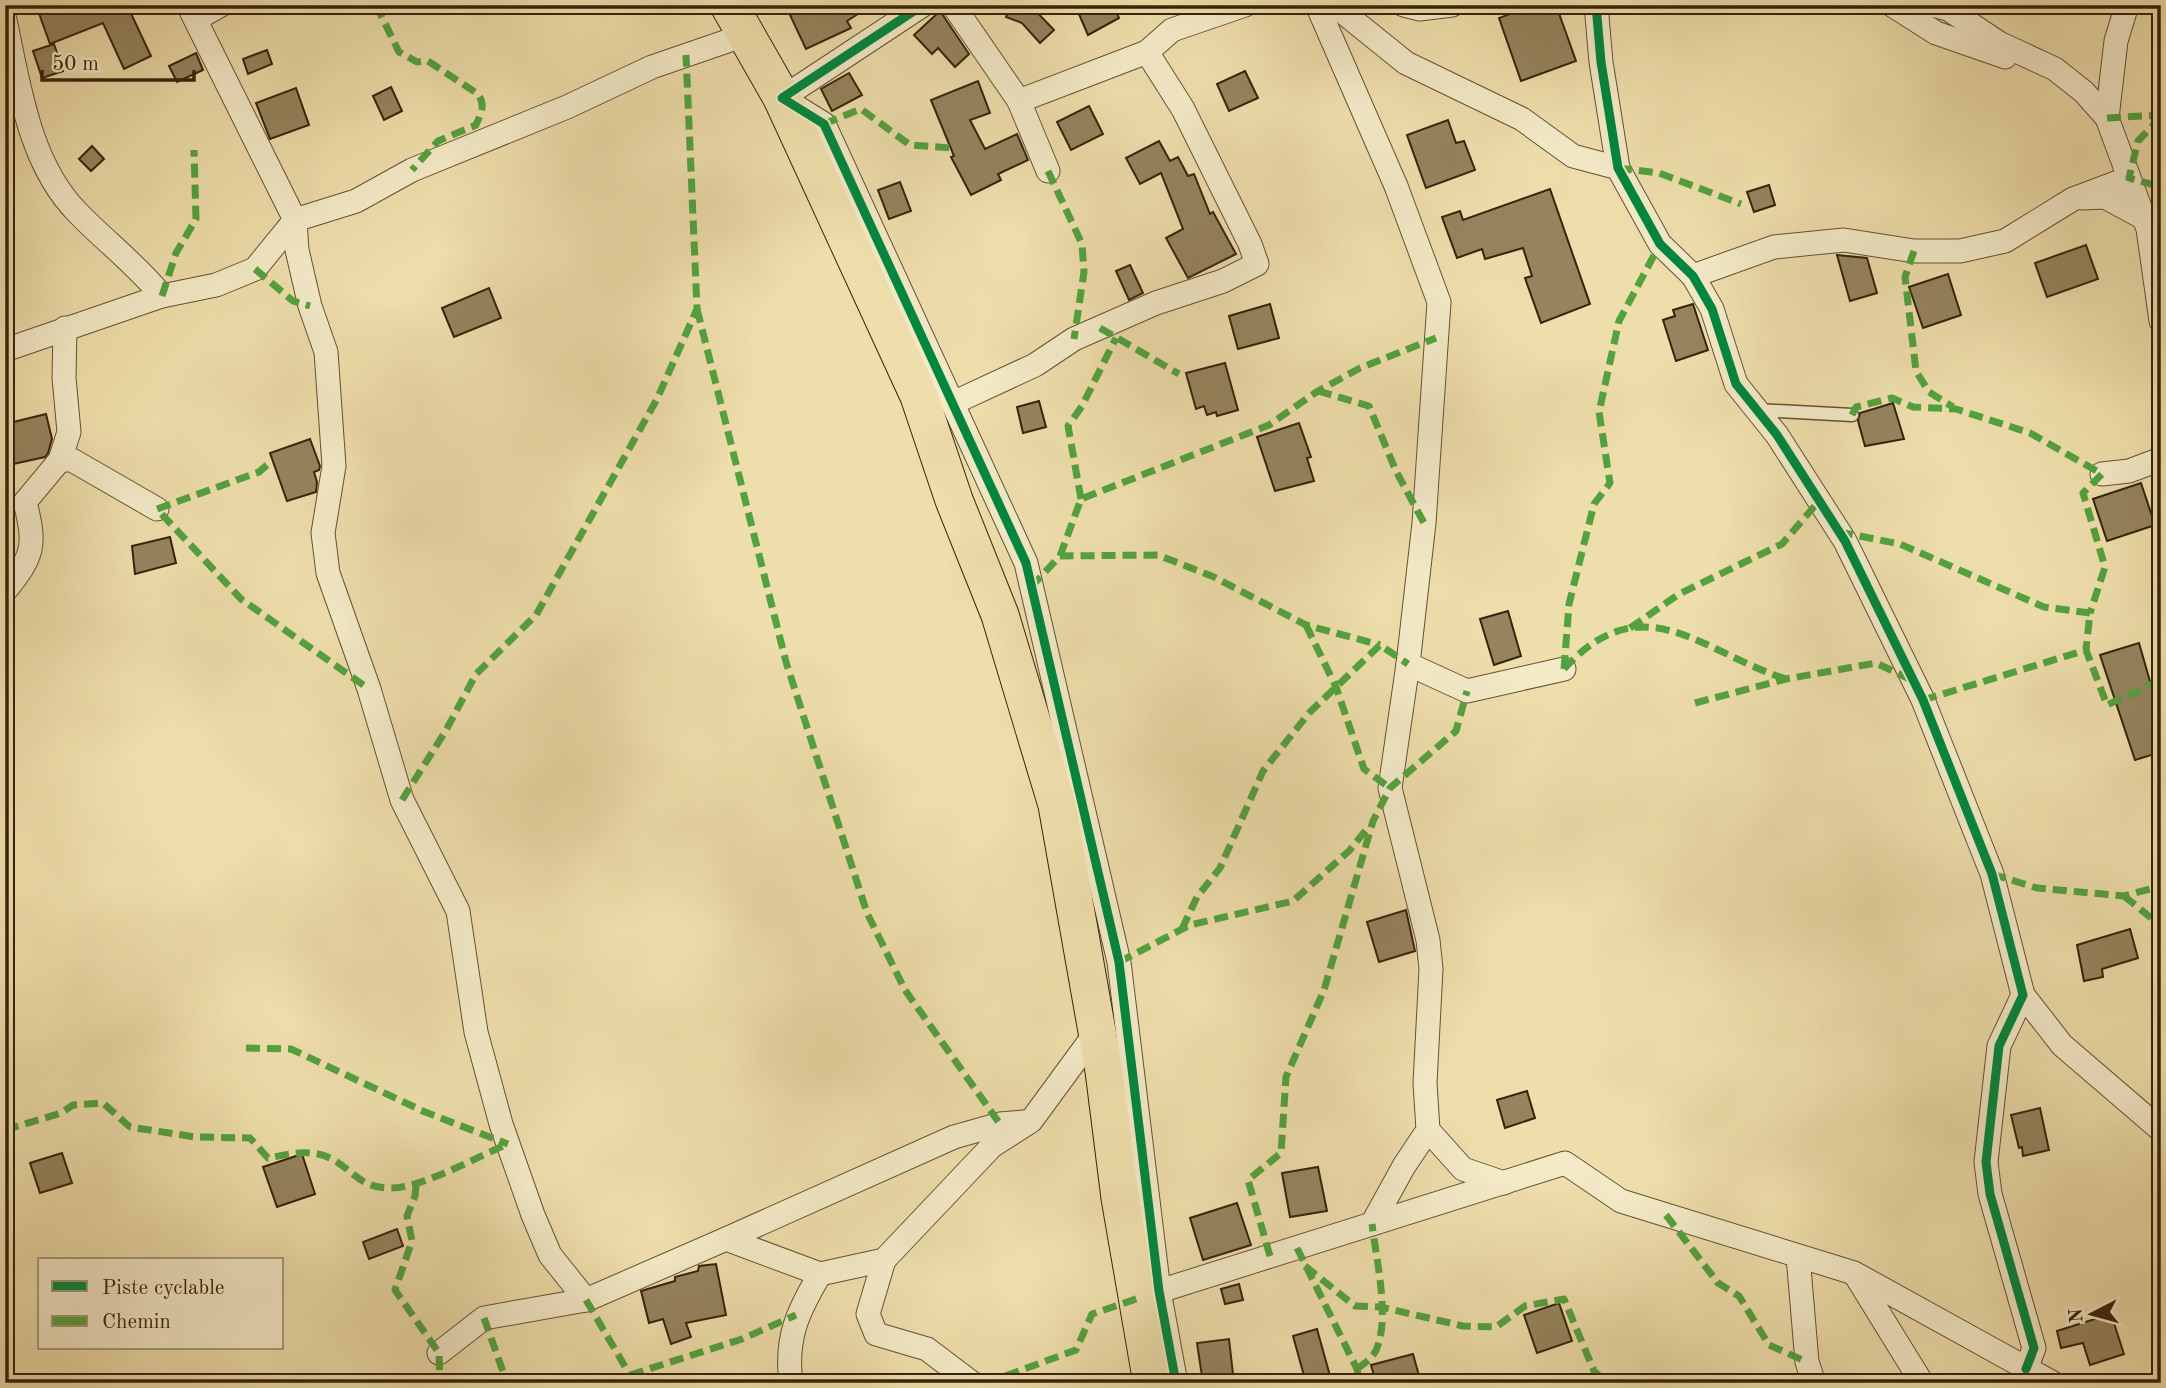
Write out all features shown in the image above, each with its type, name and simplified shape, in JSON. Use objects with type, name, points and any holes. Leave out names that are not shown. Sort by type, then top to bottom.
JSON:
[{"type":"main road","points":[[737,20],[782,98],[919,396],[954,500],[1000,615],[1027,713],[1057,805],[1097,1031],[1120,1198],[1149,1295],[1152,1383]]},
{"type":"street","points":[[221,5],[192,12],[295,220],[297,250],[310,306],[326,352],[334,466],[323,533],[328,573],[369,689],[402,800],[458,911],[476,1032],[501,1124],[533,1216],[550,1255],[586,1300]]},
{"type":"street","points":[[923,5],[782,98],[824,124],[1026,563],[1119,962],[1149,1295],[1176,1383]]},
{"type":"street","points":[[953,5],[1018,101],[1048,171]]},
{"type":"street","points":[[1018,101],[1147,52],[1172,30],[1245,5]]},
{"type":"street","points":[[1317,5],[1396,186],[1439,302],[1424,523],[1390,788],[1428,940],[1431,969],[1424,1083],[1428,1130],[1372,1224]]},
{"type":"street","points":[[1334,5],[1406,63],[1522,119],[1573,156],[1618,168]]},
{"type":"street","points":[[1404,5],[1420,9],[1452,5]]},
{"type":"street","points":[[1596,5],[1601,62],[1618,168],[1660,244],[1693,275],[1712,309],[1736,384],[1777,435],[1845,541],[1923,700],[1992,874],[2022,995],[2062,1045],[2161,1130]]},
{"type":"street","points":[[1892,5],[1936,33],[2011,58],[2078,96],[2106,118]]},
{"type":"street","points":[[1932,5],[1948,9],[1999,43],[2055,69],[2084,92],[2106,118],[2144,218],[2161,321]]},
{"type":"street","points":[[2106,118],[2116,41],[2127,5]]},
{"type":"street","points":[[5,19],[35,143],[53,179],[76,212],[142,271],[162,296]]},
{"type":"street","points":[[5,350],[162,296],[216,285],[255,269],[295,220],[356,201],[412,170],[567,107],[652,67],[737,20]]},
{"type":"street","points":[[953,403],[1035,365],[1074,339],[1156,303],[1223,281],[1257,264],[1250,244],[1183,109],[1147,52]]},
{"type":"street","points":[[1693,275],[1774,247],[1844,240],[1914,251],[1960,251],[2005,241],[2073,198],[2129,178]]},
{"type":"street","points":[[2073,198],[2105,197],[2144,218]]},
{"type":"street","points":[[5,591],[25,566],[34,537],[25,502],[60,460],[69,432],[64,378],[65,328]]},
{"type":"street","points":[[2102,474],[2129,471],[2161,459]]},
{"type":"street","points":[[60,460],[72,460],[157,509]]},
{"type":"street","points":[[1408,664],[1467,691],[1564,668]]},
{"type":"street","points":[[2022,995],[1999,1046],[1986,1162],[1990,1194],[2034,1348],[2026,1369]]},
{"type":"street","points":[[972,1383],[926,1349],[876,1334],[869,1314],[884,1260],[992,1146],[1031,1121],[1097,1031]]},
{"type":"street","points":[[439,1353],[484,1318],[586,1300],[954,1137],[1000,1124],[1031,1121]]},
{"type":"street","points":[[1428,1130],[1463,1169],[1504,1182]]},
{"type":"street","points":[[1149,1295],[1565,1163],[1621,1201],[1854,1273],[2053,1383]]},
{"type":"street","points":[[726,1238],[820,1274],[884,1260]]},
{"type":"street","points":[[1797,1256],[1807,1362],[1814,1383]]},
{"type":"street","points":[[1854,1273],[1922,1383]]},
{"type":"street","points":[[791,1383],[788,1362],[796,1315],[820,1274]]},
{"type":"lane","points":[[1757,410],[1852,415]]},
{"type":"building","points":[[36,5],[127,5],[151,56],[124,69],[103,23],[50,44]]},
{"type":"building","points":[[812,5],[872,5],[847,21],[851,28],[806,49],[790,15]]},
{"type":"building","points":[[1012,5],[1030,5],[1054,30],[1040,43],[1022,23],[1006,17]]},
{"type":"building","points":[[1075,5],[1113,5],[1119,18],[1088,35]]},
{"type":"building","points":[[1534,5],[1556,5],[1576,61],[1521,81],[1499,18]]},
{"type":"building","points":[[940,11],[969,54],[955,67],[938,48],[932,54],[914,35]]},
{"type":"building","points":[[54,44],[63,71],[42,78],[33,51]]},
{"type":"building","points":[[267,50],[272,64],[248,74],[243,59]]},
{"type":"building","points":[[196,53],[203,70],[177,82],[169,66]]},
{"type":"building","points":[[1245,71],[1258,98],[1229,111],[1217,84]]},
{"type":"building","points":[[849,73],[862,95],[832,111],[821,89]]},
{"type":"building","points":[[978,81],[990,113],[970,120],[985,149],[1017,134],[1028,160],[998,174],[1001,180],[971,195],[951,157],[954,156],[931,100]]},
{"type":"building","points":[[391,87],[402,111],[384,120],[373,96]]},
{"type":"building","points":[[296,88],[309,125],[270,139],[256,103]]},
{"type":"building","points":[[1089,106],[1103,134],[1071,150],[1057,122]]},
{"type":"building","points":[[1448,120],[1456,143],[1464,141],[1475,170],[1426,188],[1407,135]]},
{"type":"building","points":[[1159,141],[1170,161],[1178,157],[1188,176],[1194,174],[1210,214],[1213,212],[1236,254],[1188,278],[1166,238],[1183,229],[1161,173],[1140,184],[1126,158]]},
{"type":"building","points":[[92,146],[104,159],[91,171],[79,159]]},
{"type":"building","points":[[900,182],[911,211],[889,219],[878,190]]},
{"type":"building","points":[[1769,185],[1775,205],[1754,212],[1747,192]]},
{"type":"building","points":[[1550,189],[1590,304],[1541,323],[1525,278],[1532,276],[1523,248],[1485,259],[1482,249],[1457,258],[1442,217],[1460,211],[1463,220]]},
{"type":"building","points":[[2086,245],[2098,279],[2047,297],[2035,263]]},
{"type":"building","points":[[1837,255],[1867,258],[1877,293],[1850,301]]},
{"type":"building","points":[[1130,265],[1143,293],[1129,300],[1116,271]]},
{"type":"building","points":[[1948,274],[1961,315],[1923,328],[1909,287]]},
{"type":"building","points":[[489,288],[501,318],[454,337],[442,308]]},
{"type":"building","points":[[1270,304],[1279,338],[1238,349],[1229,316]]},
{"type":"building","points":[[1693,304],[1708,350],[1676,361],[1663,320],[1675,316],[1673,310]]},
{"type":"building","points":[[1225,363],[1238,410],[1217,416],[1216,412],[1207,415],[1204,406],[1196,409],[1186,373]]},
{"type":"building","points":[[1039,401],[1046,427],[1023,433],[1017,407]]},
{"type":"building","points":[[1893,403],[1904,439],[1865,446],[1858,421],[1860,413]]},
{"type":"building","points":[[46,414],[52,439],[48,453],[45,457],[13,464],[5,424]]},
{"type":"building","points":[[1299,423],[1311,457],[1307,458],[1314,481],[1275,491],[1257,437]]},
{"type":"building","points":[[310,439],[320,466],[319,470],[314,472],[316,492],[287,501],[270,453]]},
{"type":"building","points":[[2141,483],[2155,525],[2107,541],[2093,499]]},
{"type":"building","points":[[170,537],[176,563],[135,574],[132,546]]},
{"type":"building","points":[[1508,611],[1521,656],[1494,665],[1480,619]]},
{"type":"building","points":[[2139,643],[2161,720],[2161,752],[2135,760],[2100,655]]},
{"type":"building","points":[[1406,910],[1415,951],[1379,962],[1367,922]]},
{"type":"building","points":[[2130,929],[2138,958],[2102,969],[2103,977],[2084,981],[2077,945]]},
{"type":"building","points":[[1527,1091],[1535,1118],[1505,1128],[1497,1100]]},
{"type":"building","points":[[2040,1108],[2049,1150],[2023,1156],[2011,1115]]},
{"type":"building","points":[[62,1153],[72,1183],[40,1193],[30,1163]]},
{"type":"building","points":[[302,1154],[315,1194],[277,1207],[263,1167]]},
{"type":"building","points":[[1318,1167],[1327,1211],[1290,1217],[1282,1173]]},
{"type":"building","points":[[1237,1203],[1251,1245],[1203,1260],[1190,1218]]},
{"type":"building","points":[[397,1229],[403,1246],[369,1259],[363,1242]]},
{"type":"building","points":[[716,1264],[726,1315],[686,1323],[691,1337],[671,1344],[663,1319],[649,1323],[641,1291],[675,1281],[675,1277],[698,1271],[699,1266]]},
{"type":"building","points":[[1239,1284],[1243,1300],[1225,1304],[1221,1289]]},
{"type":"building","points":[[1559,1303],[1572,1341],[1537,1353],[1524,1315]]},
{"type":"building","points":[[2111,1314],[2124,1354],[2090,1365],[2083,1343],[2061,1348],[2057,1331]]},
{"type":"building","points":[[1317,1329],[1332,1383],[1306,1383],[1293,1336]]},
{"type":"building","points":[[1229,1339],[1234,1383],[1203,1383],[1197,1343]]},
{"type":"building","points":[[1413,1354],[1421,1383],[1376,1383],[1371,1365]]},
{"type":"marked path","points":[[376,5],[399,52],[417,62],[428,61],[478,94],[482,102],[476,125],[438,141],[412,170]]},
{"type":"marked path","points":[[402,800],[445,732],[476,674],[536,615],[657,399],[697,309],[686,55]]},
{"type":"marked path","points":[[824,124],[861,109],[910,145],[951,148]]},
{"type":"marked path","points":[[2107,118],[2161,115]]},
{"type":"marked path","points":[[2161,117],[2138,141],[2129,178],[2161,187]]},
{"type":"marked path","points":[[162,296],[176,253],[196,219],[194,150]]},
{"type":"marked path","points":[[1618,168],[1659,173],[1741,204]]},
{"type":"marked path","points":[[1048,171],[1082,244],[1084,272],[1074,339]]},
{"type":"marked path","points":[[1564,669],[1569,604],[1594,504],[1610,483],[1599,412],[1619,321],[1660,244]]},
{"type":"marked path","points":[[1914,251],[1905,277],[1916,371],[1929,392],[1953,407]]},
{"type":"marked path","points":[[255,269],[293,301],[310,306]]},
{"type":"marked path","points":[[697,309],[786,662],[867,913],[905,990],[1000,1124]]},
{"type":"marked path","points":[[1100,328],[1179,374]]},
{"type":"marked path","points":[[1081,499],[1068,426],[1082,406],[1116,338]]},
{"type":"marked path","points":[[1060,556],[1081,499],[1269,425],[1318,391],[1360,368],[1436,338]]},
{"type":"marked path","points":[[1318,391],[1369,406],[1396,471],[1424,523]]},
{"type":"marked path","points":[[1852,415],[1856,407],[1892,398],[1913,407],[1956,409],[2030,433],[2102,474],[2083,493],[2105,567],[2090,613]]},
{"type":"marked path","points":[[267,465],[259,472],[157,509],[241,599],[369,689]]},
{"type":"marked path","points":[[1630,628],[1679,594],[1782,544],[1819,501]]},
{"type":"marked path","points":[[1839,532],[1900,544],[2044,607],[2090,613],[2086,650]]},
{"type":"marked path","points":[[1031,587],[1060,556],[1158,555],[1214,577],[1306,625],[1380,645]]},
{"type":"marked path","points":[[1306,625],[1336,687],[1364,769],[1390,788]]},
{"type":"marked path","points":[[1564,669],[1593,643],[1620,630],[1647,627],[1700,641],[1786,679]]},
{"type":"marked path","points":[[1182,929],[1197,897],[1220,868],[1263,771],[1309,713],[1380,645],[1408,664]]},
{"type":"marked path","points":[[1923,700],[2086,650],[2107,705],[2161,680]]},
{"type":"marked path","points":[[1695,703],[1786,679],[1876,663],[1914,681]]},
{"type":"marked path","points":[[1270,1256],[1248,1180],[1281,1153],[1286,1077],[1324,990],[1373,821],[1390,788],[1456,731],[1467,691]]},
{"type":"marked path","points":[[1119,962],[1190,925],[1293,901],[1349,851],[1370,825]]},
{"type":"marked path","points":[[1992,874],[2037,888],[2124,896],[2161,886]]},
{"type":"marked path","points":[[2124,896],[2161,926]]},
{"type":"marked path","points":[[246,1048],[291,1049],[425,1112],[508,1144]]},
{"type":"marked path","points":[[5,1130],[61,1113],[73,1105],[103,1103],[130,1127],[195,1137],[250,1138],[268,1158],[300,1153],[316,1154],[339,1163],[370,1185],[388,1188],[415,1184],[448,1172],[508,1144]]},
{"type":"marked path","points":[[416,1186],[407,1216],[412,1241],[395,1290],[439,1353],[440,1383]]},
{"type":"marked path","points":[[1666,1215],[1718,1283],[1739,1296],[1769,1345],[1807,1362]]},
{"type":"marked path","points":[[1357,1369],[1375,1353],[1381,1332],[1381,1285],[1372,1224]]},
{"type":"marked path","points":[[1297,1248],[1357,1369],[1360,1383]]},
{"type":"marked path","points":[[1305,1266],[1355,1306],[1381,1307],[1463,1326],[1496,1327],[1525,1306],[1564,1299],[1594,1371],[1607,1383]]},
{"type":"marked path","points":[[986,1383],[1076,1350],[1092,1314],[1139,1298]]},
{"type":"marked path","points":[[586,1300],[630,1375],[631,1383]]},
{"type":"marked path","points":[[630,1375],[742,1339],[796,1315]]},
{"type":"marked path","points":[[484,1318],[507,1383]]},
{"type":"cycle path","points":[[923,5],[782,98],[824,124],[1026,563],[1119,962],[1159,1291],[1176,1383]]},
{"type":"cycle path","points":[[1596,5],[1601,62],[1618,168],[1660,244],[1693,276],[1712,309],[1736,384],[1777,435],[1845,541],[1923,700],[1992,874],[2023,995],[1999,1046],[1986,1162],[1990,1194],[2034,1348],[2026,1369]]}]
